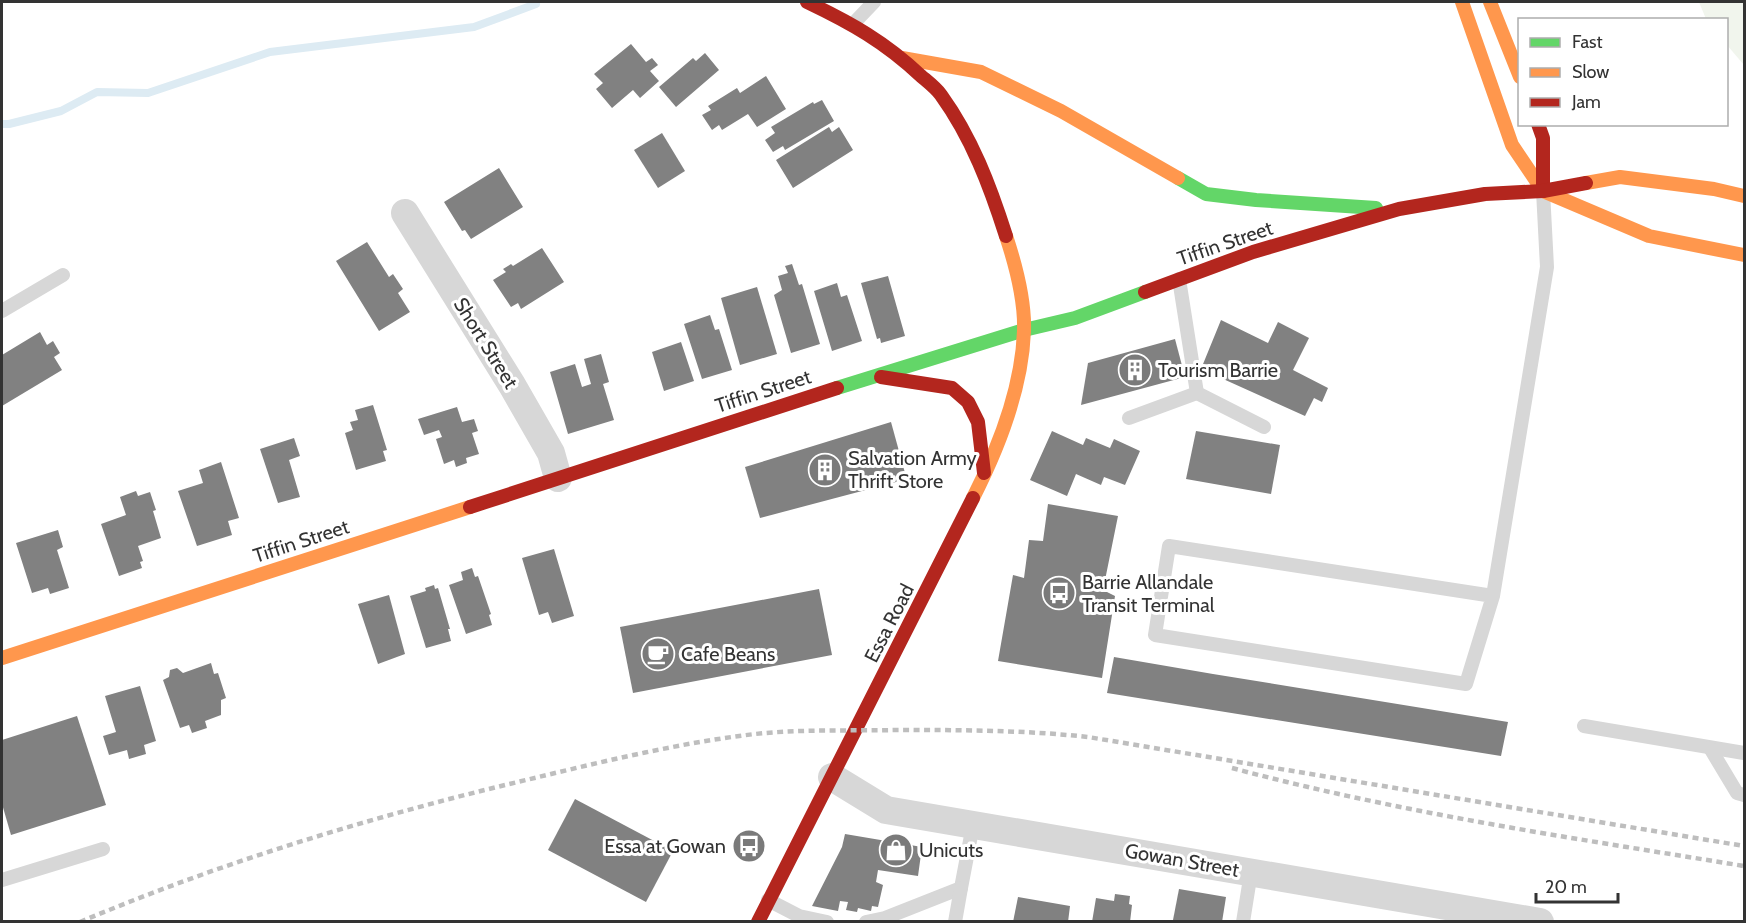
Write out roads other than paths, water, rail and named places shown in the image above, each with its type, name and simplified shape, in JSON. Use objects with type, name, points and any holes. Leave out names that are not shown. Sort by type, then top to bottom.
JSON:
[{"type":"main road","name":"Essa Road","points":[[758,921],[984,477],[1007,420],[1016,383],[1024,330],[1017,271],[991,188],[970,142],[940,94],[902,58],[853,24],[807,2]]},
{"type":"main road","points":[[1462,2],[1512,144],[1543,190],[1649,236],[1744,255]]},
{"type":"main road","points":[[1490,2],[1518,73]]},
{"type":"main road","points":[[902,58],[981,72],[1061,111],[1206,194],[1256,200],[1399,209]]},
{"type":"main road","points":[[1539,126],[1543,138],[1543,190]]},
{"type":"main road","name":"Tiffin Street","points":[[2,658],[873,376],[1024,330],[1075,318],[1252,252],[1399,209],[1485,194],[1543,190],[1620,177],[1714,189],[1744,196]]},
{"type":"main road","points":[[873,376],[952,388],[968,402],[978,422],[984,477]]},
{"type":"street","name":"Short Street","points":[[405,213],[512,385],[550,453],[558,478]]},
{"type":"street","name":"Gowan Street","points":[[832,777],[886,810],[1251,872],[1468,916],[1540,921]]},
{"type":"lane","points":[[853,24],[874,2]]},
{"type":"lane","points":[[1493,596],[1169,546],[1155,635],[1466,684],[1493,596],[1547,267],[1543,190]]},
{"type":"lane","points":[[2,311],[63,275]]},
{"type":"lane","points":[[1179,279],[1197,393]]},
{"type":"lane","points":[[1129,418],[1197,393],[1264,427]]},
{"type":"lane","points":[[1584,726],[1744,753]]},
{"type":"lane","points":[[1710,748],[1737,793],[1744,795]]},
{"type":"lane","points":[[956,921],[973,825]]},
{"type":"lane","points":[[2,880],[103,849]]},
{"type":"lane","points":[[1243,921],[1251,872]]},
{"type":"lane","points":[[866,921],[885,918],[962,888]]},
{"type":"lane","points":[[768,900],[799,916],[827,921]]},
{"type":"waterway","points":[[2,124],[61,111],[97,92],[148,93],[270,52],[474,27],[536,4]]},
{"type":"railway","points":[[80,922],[189,879],[300,842],[413,809],[526,780],[697,742],[790,731],[968,730],[1088,737],[1744,846]]},
{"type":"railway","points":[[1232,768],[1423,811],[1551,835],[1744,866]]},
{"type":"place","name":"Tourism Barrie","points":[[1135,370]]},
{"type":"place","name":"Salvation Army Thrift Store","points":[[825,470]]},
{"type":"place","name":"Barrie Allandale Transit Terminal","points":[[1059,593]]},
{"type":"place","name":"Cafe Beans","points":[[658,654]]},
{"type":"place","name":"Essa at Gowan","points":[[749,846]]},
{"type":"place","name":"Unicuts","points":[[896,850]]}]
